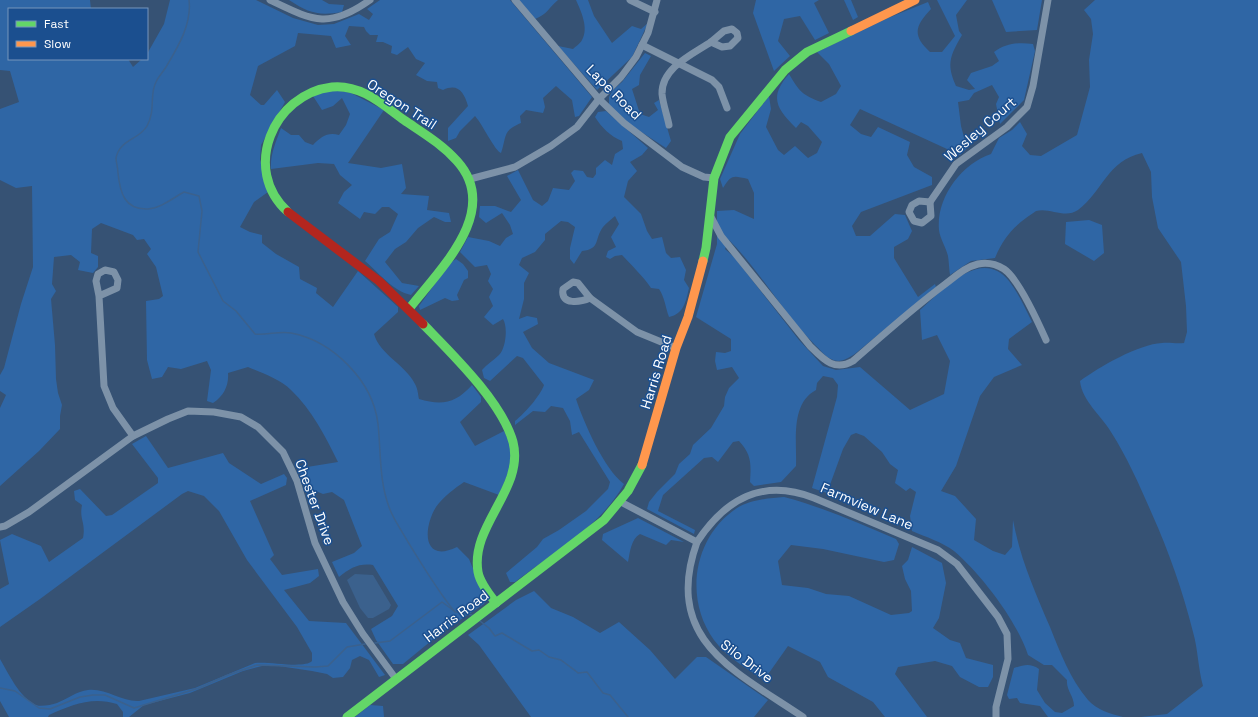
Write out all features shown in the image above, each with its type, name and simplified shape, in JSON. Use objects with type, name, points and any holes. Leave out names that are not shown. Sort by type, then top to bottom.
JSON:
[{"type":"street","points":[[270,0],[298,13],[321,20],[338,18],[370,0]]},
{"type":"street","name":"Lape Road","points":[[515,0],[599,99],[624,123],[682,167],[704,177],[714,178]]},
{"type":"street","points":[[630,0],[655,12]]},
{"type":"street","points":[[470,179],[516,167],[551,146],[577,127],[599,99],[621,77],[636,57],[655,12],[657,0]]},
{"type":"street","name":"Harris Road","points":[[347,717],[604,520],[628,491],[644,462],[676,348],[688,317],[706,248],[711,217],[714,178],[727,143],[736,128],[768,88],[785,70],[807,52],[902,3],[915,0]]},
{"type":"street","name":"Wesley Court","points":[[930,202],[956,164],[1007,127],[1027,107],[1033,86],[1048,0]]},
{"type":"street","points":[[669,125],[662,95],[666,78],[680,62],[711,42]]},
{"type":"street","points":[[642,45],[680,62],[712,80],[719,87],[727,108]]},
{"type":"street","name":"Oregon Trail","points":[[409,309],[466,231],[471,219],[474,203],[470,179],[454,158],[438,144],[364,93],[341,85],[323,88],[303,96],[287,109],[275,124],[264,151],[266,175],[276,199],[291,214],[346,255],[409,309],[469,374],[494,405],[506,424],[515,444],[514,464],[510,480],[485,528],[479,548],[478,573],[486,590],[496,603]]},
{"type":"street","points":[[711,217],[721,236],[792,324],[823,360],[831,364],[845,366],[853,361],[956,276],[970,267],[983,263],[994,264],[1005,270],[1015,282],[1046,340]]},
{"type":"street","points":[[99,296],[104,386],[113,408],[133,436]]},
{"type":"street","points":[[590,298],[637,332],[676,348]]},
{"type":"street","name":"Chester Drive","points":[[0,527],[5,526],[29,512],[133,436],[188,411],[214,412],[242,417],[258,427],[282,452],[296,481],[315,543],[342,602],[396,679]]},
{"type":"street","name":"Farmview Lane","points":[[697,542],[713,521],[732,503],[750,494],[773,489],[804,494],[945,554],[957,564],[969,579],[998,617],[1007,634],[1008,659],[996,707],[996,717]]},
{"type":"street","points":[[619,501],[697,542]]},
{"type":"street","name":"Silo Drive","points":[[697,542],[690,566],[688,595],[693,618],[703,639],[718,657],[735,671],[803,717]]},
{"type":"shaded area","points":[[0,0],[90,0],[91,8],[8,8],[8,60],[129,60],[133,67],[141,60],[148,60],[148,52],[164,24],[170,0],[256,0],[293,18],[318,25],[334,24],[359,14],[369,20],[373,14],[367,9],[380,0],[510,0],[592,97],[579,116],[575,117],[572,100],[556,86],[543,98],[545,107],[543,113],[526,110],[520,116],[521,123],[511,129],[506,135],[501,153],[498,151],[475,116],[460,131],[456,138],[448,141],[448,128],[468,106],[465,97],[460,90],[456,88],[448,88],[443,90],[438,88],[437,82],[427,81],[416,75],[425,63],[416,59],[408,47],[397,55],[391,53],[392,46],[383,42],[376,42],[378,35],[370,35],[364,27],[349,26],[345,36],[351,45],[336,48],[331,36],[298,33],[295,46],[258,66],[250,95],[261,105],[264,105],[277,90],[285,102],[261,145],[260,159],[268,192],[254,202],[240,227],[250,232],[262,235],[262,243],[276,254],[299,267],[300,279],[317,288],[316,293],[333,307],[358,271],[398,307],[398,312],[374,334],[377,341],[387,354],[411,377],[417,388],[419,399],[435,402],[448,401],[460,396],[472,385],[481,397],[481,402],[460,422],[475,446],[504,431],[511,448],[511,456],[509,471],[499,495],[464,482],[449,493],[439,503],[429,524],[428,541],[432,547],[437,551],[446,551],[457,547],[469,559],[486,600],[484,604],[442,632],[403,664],[393,664],[376,640],[371,629],[392,616],[398,606],[373,565],[355,567],[339,577],[332,562],[354,553],[362,546],[344,500],[332,492],[323,494],[304,486],[300,475],[301,468],[338,462],[318,424],[299,398],[287,386],[248,367],[228,373],[228,382],[223,394],[213,403],[207,401],[211,370],[207,361],[181,369],[168,367],[162,377],[152,379],[147,360],[146,301],[159,299],[163,296],[156,267],[147,254],[151,249],[144,239],[137,240],[133,235],[101,223],[92,229],[91,253],[98,256],[98,267],[93,273],[78,270],[80,262],[71,255],[54,257],[52,284],[56,291],[51,299],[56,379],[62,405],[60,429],[39,451],[0,486],[0,408],[6,395],[0,391],[0,375],[4,368],[21,304],[33,267],[32,186],[16,188],[0,180],[0,109],[19,102],[10,71],[0,70]]},
{"type":"shaded area","points":[[289,0],[322,0],[329,4],[344,5],[342,12],[326,14],[308,11]]},
{"type":"shaded area","points":[[519,0],[558,0],[545,13],[535,19]]},
{"type":"shaded area","points":[[576,0],[588,0],[594,16],[612,43],[632,26],[641,29],[648,23],[632,57],[597,90],[558,46],[573,49],[579,44],[584,35],[584,20]]},
{"type":"shaded area","points":[[756,0],[819,0],[814,3],[829,33],[815,40],[800,16],[784,19],[778,41],[790,56],[774,71],[753,13]]},
{"type":"shaded area","points":[[844,0],[851,0],[858,17],[853,20]]},
{"type":"shaded area","points":[[937,0],[967,0],[956,15],[959,31],[962,35],[952,55],[950,66],[956,86],[969,90],[975,89],[967,80],[971,73],[992,66],[999,61],[994,52],[1003,47],[1018,43],[1033,44],[1035,51],[1024,100],[1000,124],[996,104],[999,97],[992,85],[974,93],[969,100],[958,102],[961,126],[967,148],[960,155],[860,109],[850,125],[861,134],[871,137],[878,127],[910,142],[907,155],[914,167],[932,177],[932,185],[861,212],[852,226],[856,236],[870,236],[895,214],[905,215],[912,231],[908,239],[894,247],[894,258],[918,297],[935,284],[936,287],[856,353],[844,360],[838,361],[825,355],[803,333],[741,252],[729,240],[725,249],[734,257],[799,340],[823,366],[836,370],[860,367],[910,410],[944,394],[950,361],[937,335],[922,340],[920,310],[951,283],[963,275],[975,270],[987,268],[998,271],[1009,281],[1019,296],[1032,322],[1009,339],[1008,349],[1022,365],[994,377],[980,396],[956,466],[941,491],[955,496],[976,519],[974,540],[993,551],[1005,555],[1012,547],[1013,520],[1028,575],[1066,665],[1076,683],[1088,700],[1096,706],[1104,711],[1123,717],[1048,717],[1040,706],[1020,703],[1017,698],[1009,699],[1007,695],[1014,668],[1030,665],[1039,669],[1037,690],[1045,703],[1055,712],[1062,713],[1074,706],[1067,680],[1052,665],[1044,665],[1028,655],[1016,628],[1007,613],[975,572],[954,551],[934,540],[912,531],[910,516],[916,492],[910,488],[906,491],[895,483],[898,470],[890,464],[882,452],[864,436],[856,433],[851,435],[843,449],[827,493],[812,488],[837,397],[838,385],[833,378],[823,376],[817,383],[816,390],[808,396],[802,404],[797,424],[796,466],[781,482],[754,486],[750,482],[750,460],[748,455],[739,441],[733,442],[718,462],[712,457],[704,458],[663,495],[658,511],[695,530],[694,534],[647,509],[649,502],[675,474],[679,464],[690,454],[693,445],[711,428],[724,406],[725,397],[729,388],[739,378],[732,367],[717,370],[715,361],[716,352],[725,353],[731,351],[731,339],[696,317],[717,244],[717,211],[734,210],[754,219],[754,193],[748,179],[733,177],[723,188],[720,179],[740,134],[769,96],[771,109],[766,127],[778,150],[784,155],[795,146],[808,158],[817,153],[822,142],[808,126],[801,122],[796,128],[780,108],[777,96],[779,89],[789,74],[805,95],[821,102],[836,94],[841,86],[829,64],[817,52],[888,18],[928,2],[931,9],[919,25],[918,35],[924,46],[930,52],[942,52],[955,36]]},
{"type":"shaded area","points":[[992,0],[1042,0],[1037,30],[1006,32]]},
{"type":"shaded area","points":[[1095,0],[1258,0],[1258,717],[1141,717],[1167,714],[1203,686],[1195,638],[1180,587],[1164,543],[1128,462],[1107,426],[1084,395],[1080,381],[1108,363],[1142,347],[1162,343],[1184,343],[1187,332],[1186,306],[1181,262],[1158,228],[1152,197],[1151,172],[1142,153],[1130,157],[1113,169],[1094,194],[1078,210],[1068,213],[1046,210],[1036,211],[1016,226],[1001,246],[995,258],[971,261],[950,275],[948,256],[939,230],[939,218],[942,206],[946,195],[953,184],[970,166],[991,154],[999,138],[1012,130],[1020,122],[1027,134],[1022,146],[1030,155],[1041,156],[1077,135],[1090,87],[1089,60],[1093,34],[1091,19],[1084,10]]},
{"type":"shaded area","points":[[645,53],[651,56],[640,75],[639,85],[632,89],[640,114],[649,117],[658,110],[654,103],[659,100],[671,141],[666,148],[629,124],[609,105],[609,97],[613,90],[622,82]]},
{"type":"shaded area","points":[[331,89],[351,93],[384,110],[348,163],[381,168],[402,164],[406,188],[401,194],[429,196],[427,210],[449,213],[451,222],[445,222],[434,217],[418,228],[406,242],[395,249],[385,262],[402,283],[419,286],[411,295],[392,286],[365,261],[379,239],[390,232],[398,214],[389,207],[382,207],[375,214],[364,212],[360,219],[338,203],[344,192],[352,185],[340,175],[334,164],[318,163],[271,169],[272,153],[281,128],[291,135],[299,135],[305,142],[313,145],[324,136],[331,134],[339,135],[346,125],[350,114],[342,98],[333,106],[322,110],[313,96]]},
{"type":"shaded area","points":[[606,111],[648,148],[642,155],[630,162],[637,171],[628,181],[624,197],[641,214],[647,231],[652,239],[662,237],[666,253],[671,258],[680,257],[686,270],[684,280],[689,288],[684,306],[678,313],[669,317],[664,299],[659,289],[651,288],[622,255],[615,256],[610,259],[606,257],[608,251],[616,247],[611,237],[619,224],[615,216],[600,231],[595,246],[588,250],[582,251],[574,264],[570,259],[570,248],[575,227],[568,222],[561,221],[545,234],[545,240],[535,252],[522,258],[519,265],[529,273],[524,283],[524,299],[519,319],[527,316],[537,318],[538,324],[523,332],[532,348],[549,363],[594,380],[589,390],[576,399],[589,432],[602,457],[609,468],[624,484],[614,499],[589,526],[560,550],[515,582],[510,582],[506,573],[537,547],[543,539],[586,511],[608,489],[610,482],[579,432],[572,435],[570,421],[563,408],[551,406],[545,412],[533,411],[515,425],[515,421],[532,404],[544,385],[523,358],[517,356],[490,381],[484,378],[482,370],[499,355],[505,343],[505,323],[503,319],[493,325],[484,317],[493,306],[489,297],[493,289],[488,281],[491,274],[487,265],[475,267],[460,252],[468,237],[489,241],[500,246],[506,238],[513,234],[510,225],[502,213],[486,223],[479,217],[480,206],[495,206],[511,212],[521,200],[507,176],[518,170],[533,200],[542,206],[548,201],[553,188],[569,190],[575,181],[571,173],[574,170],[583,171],[587,177],[593,178],[596,174],[596,168],[605,160],[612,165],[615,154],[623,149],[622,141],[614,137],[600,125],[595,117],[598,112]]},
{"type":"shaded area","points":[[1089,220],[1102,225],[1104,253],[1094,261],[1065,244],[1066,222]]},
{"type":"shaded area","points":[[456,259],[463,264],[468,271],[468,278],[464,280],[457,295],[459,300],[452,301],[445,298],[420,310],[419,306],[450,263]]},
{"type":"shaded area","points":[[146,436],[168,468],[223,453],[229,463],[261,484],[284,474],[287,478],[286,485],[250,501],[274,555],[270,559],[282,575],[318,569],[319,576],[310,583],[284,590],[309,621],[346,623],[385,675],[379,677],[369,660],[360,656],[352,660],[350,668],[343,677],[333,678],[327,674],[272,665],[262,666],[243,671],[190,693],[144,705],[129,717],[123,717],[123,712],[117,704],[90,701],[65,708],[49,715],[48,717],[9,717],[0,701],[0,659],[24,697],[36,705],[41,706],[57,703],[76,693],[88,690],[101,691],[133,701],[139,701],[195,688],[255,663],[294,665],[312,661],[312,653],[297,627],[247,560],[219,511],[204,496],[188,491],[0,627],[0,589],[9,584],[0,540],[12,534],[41,546],[49,562],[83,538],[84,528],[81,514],[82,505],[75,500],[74,491],[80,489],[106,516],[112,515],[158,483],[158,478],[132,444]]},
{"type":"shaded area","points":[[784,497],[855,522],[896,539],[899,544],[894,560],[884,562],[823,549],[791,545],[778,561],[782,585],[808,588],[826,594],[849,596],[891,615],[909,613],[912,611],[911,591],[905,579],[902,566],[908,560],[912,547],[942,563],[946,583],[939,618],[933,628],[950,640],[960,643],[966,658],[993,665],[993,677],[988,687],[979,687],[960,677],[952,666],[935,661],[898,667],[895,674],[927,717],[885,717],[873,702],[828,677],[820,662],[788,646],[764,680],[725,652],[714,640],[705,624],[699,606],[696,588],[702,552],[711,535],[722,520],[737,508],[754,501]]},
{"type":"shaded area","points":[[638,518],[684,542],[671,540],[666,545],[640,534],[633,542],[628,562],[602,540],[603,534]]},
{"type":"shaded area","points":[[355,574],[373,575],[391,605],[389,609],[373,618],[368,618],[360,608],[347,580]]},
{"type":"shaded area","points":[[534,591],[551,608],[573,617],[600,633],[619,622],[650,650],[675,679],[697,657],[706,657],[768,700],[754,717],[531,717],[479,645],[468,635],[516,600]]},
{"type":"shaded area","points":[[370,705],[383,706],[384,717],[355,717]]},
{"type":"waterway","points":[[189,0],[188,18],[183,35],[154,87],[150,120],[144,131],[125,143],[118,152],[116,160],[122,193],[128,203],[140,209],[148,209],[162,205],[184,192],[199,196],[202,211],[198,252],[223,301],[236,311],[255,334],[291,333],[307,337],[336,354],[359,378],[375,408],[378,424],[383,487],[391,511],[430,578],[455,612]]},
{"type":"waterway","points":[[375,643],[390,641],[442,602],[453,610]]},
{"type":"waterway","points":[[456,612],[472,615]]},
{"type":"waterway","points":[[480,621],[489,628],[495,636],[502,633],[532,651],[539,650],[549,657],[561,660],[578,673],[587,672],[603,693],[610,695],[628,717]]},
{"type":"waterway","points":[[0,688],[15,691],[39,708],[50,709],[80,697],[93,695],[105,695],[134,708],[199,688],[228,675],[257,665],[328,666],[347,647],[365,644]]},
{"type":"traffic: fast","points":[[703,261],[706,248],[714,178],[730,137],[785,70],[807,52],[851,31]]},
{"type":"traffic: fast","points":[[288,212],[274,195],[267,176],[266,156],[270,136],[280,119],[294,104],[311,93],[332,87],[343,87],[362,92],[380,102],[439,144],[457,161],[469,180],[473,200],[470,219],[462,239],[450,258],[409,309]]},
{"type":"traffic: fast","points":[[423,324],[475,379],[498,411],[513,442],[515,459],[511,476],[482,538],[478,555],[479,576],[485,588],[496,603]]},
{"type":"traffic: fast","points":[[347,717],[604,520],[628,491],[642,465]]},
{"type":"traffic: slow","points":[[851,31],[915,0]]},
{"type":"traffic: slow","points":[[642,465],[676,348],[688,317],[703,261]]},
{"type":"traffic: jam","points":[[288,212],[379,281],[423,324]]}]
